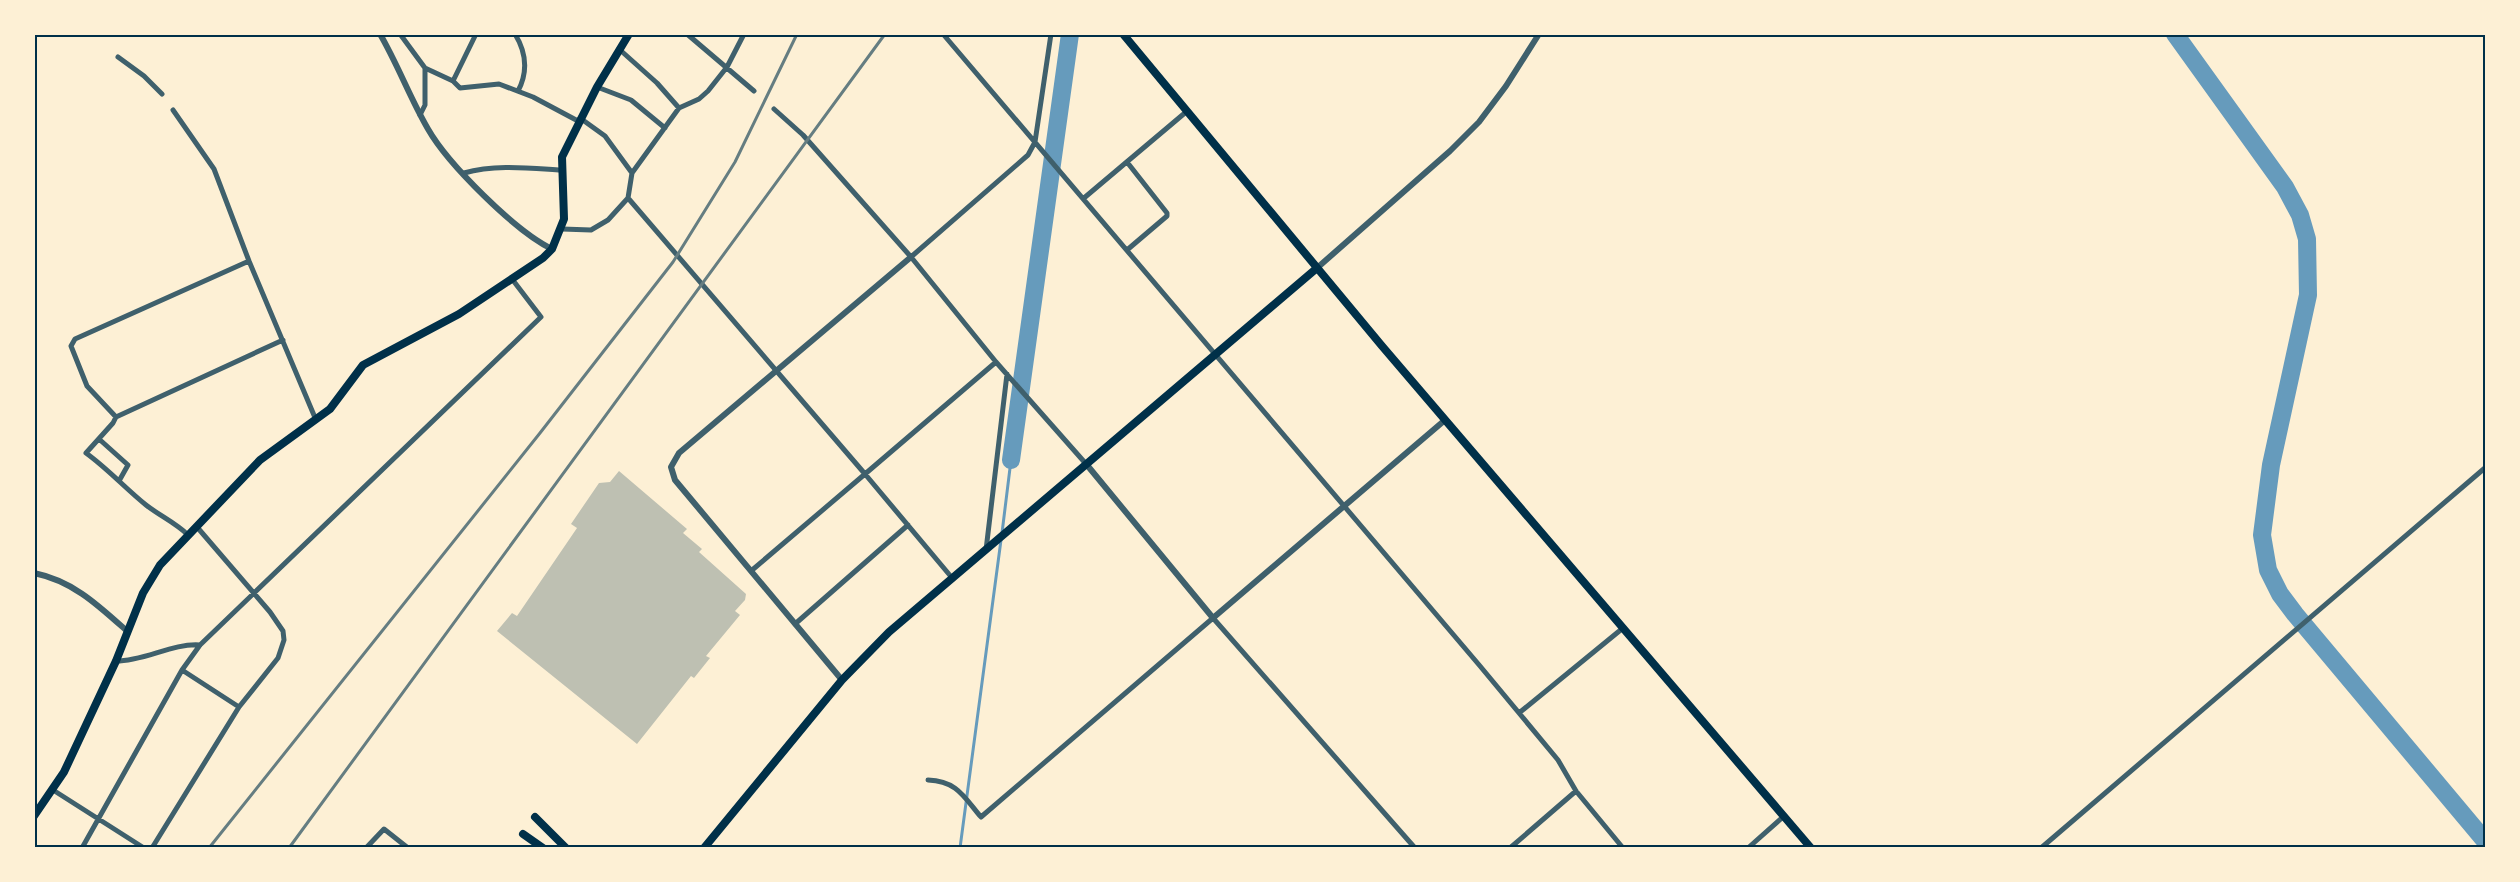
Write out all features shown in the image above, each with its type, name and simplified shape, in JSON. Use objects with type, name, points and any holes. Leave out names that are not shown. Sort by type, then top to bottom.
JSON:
[{"type":"main road","points":[[34,816],[53,790],[116,662],[150,579],[188,536],[260,460],[316,420],[339,398],[363,365],[442,324],[543,258],[552,249],[562,229],[565,208],[562,157],[579,119],[629,34]]},
{"type":"main road","points":[[1123,34],[1445,420],[1811,848]]},
{"type":"main road","points":[[704,848],[842,680],[890,632],[1317,268]]},
{"type":"main road","points":[[535,818],[566,848]]},
{"type":"main road","points":[[523,834],[543,848]]},
{"type":"street","points":[[380,34],[435,141],[523,232],[552,249]]},
{"type":"street","points":[[400,34],[424,68],[453,81],[460,88],[499,84],[579,119],[605,136],[632,173]]},
{"type":"street","points":[[453,81],[476,34]]},
{"type":"street","points":[[515,34],[525,56],[522,84],[518,91]]},
{"type":"street","points":[[687,34],[754,91]]},
{"type":"street","points":[[562,229],[591,230],[608,220],[628,198],[632,173],[679,108],[699,99],[727,67],[744,34]]},
{"type":"street","points":[[943,34],[1519,713],[1558,760],[1576,791],[1623,848]]},
{"type":"street","points":[[842,680],[675,480],[671,466],[679,453],[1028,155],[1037,144],[1051,34]]},
{"type":"street","points":[[1317,268],[1450,151],[1479,122],[1506,86],[1539,34]]},
{"type":"street","points":[[619,49],[679,108]]},
{"type":"street","points":[[118,57],[144,76],[162,94]]},
{"type":"street","points":[[420,115],[425,105],[424,68]]},
{"type":"street","points":[[597,87],[632,100],[665,128]]},
{"type":"street","points":[[774,109],[803,135],[910,257],[996,362],[1087,465],[1213,618],[1415,848]]},
{"type":"street","points":[[173,110],[209,159],[316,420]]},
{"type":"street","points":[[1084,198],[1186,112]]},
{"type":"street","points":[[1127,162],[1167,213],[1167,216],[1127,250]]},
{"type":"street","points":[[464,173],[479,169],[509,168],[561,170]]},
{"type":"street","points":[[628,198],[866,474],[953,579]]},
{"type":"street","points":[[116,417],[87,386],[71,346],[75,339],[249,261]]},
{"type":"street","points":[[82,848],[182,670],[200,645],[541,317],[512,279]]},
{"type":"street","points":[[188,536],[180,528],[166,521],[119,482],[110,471],[86,453],[116,417],[283,340]]},
{"type":"street","points":[[751,571],[996,362]]},
{"type":"street","points":[[988,549],[1009,376]]},
{"type":"street","points":[[928,780],[946,781],[957,789],[981,817],[1445,420]]},
{"type":"street","points":[[99,438],[128,465],[119,482]]},
{"type":"street","points":[[2041,848],[2486,467]]},
{"type":"street","points":[[795,624],[908,525]]},
{"type":"street","points":[[152,848],[239,707],[278,658],[284,640],[283,631],[270,612],[197,527]]},
{"type":"street","points":[[34,573],[55,578],[78,589],[127,631]]},
{"type":"street","points":[[1519,713],[1623,628]]},
{"type":"street","points":[[116,662],[128,662],[188,644],[200,645]]},
{"type":"street","points":[[182,670],[239,707]]},
{"type":"street","points":[[53,790],[144,848]]},
{"type":"street","points":[[1510,848],[1576,791]]},
{"type":"street","points":[[1748,848],[1784,816]]},
{"type":"street","points":[[366,848],[384,829],[408,848]]},
{"type":"building","points":[[619,471],[687,529],[683,533],[702,549],[699,552],[746,594],[745,600],[735,611],[740,615],[706,656],[710,658],[694,678],[691,676],[637,744],[497,631],[512,613],[517,616],[577,528],[571,524],[599,483],[610,482]]},
{"type":"waterway","points":[[1011,460],[1070,34]]},
{"type":"waterway","points":[[2175,34],[2285,187],[2300,215],[2307,239],[2308,295],[2271,465],[2262,535],[2268,570],[2280,594],[2295,614],[2486,842]]},
{"type":"waterway","points":[[1002,533],[1011,460]]},
{"type":"waterway","points":[[960,848],[1001,540]]},
{"type":"railway","points":[[209,848],[540,433],[673,262],[735,162],[797,34]]},
{"type":"railway","points":[[289,848],[885,34]]}]
